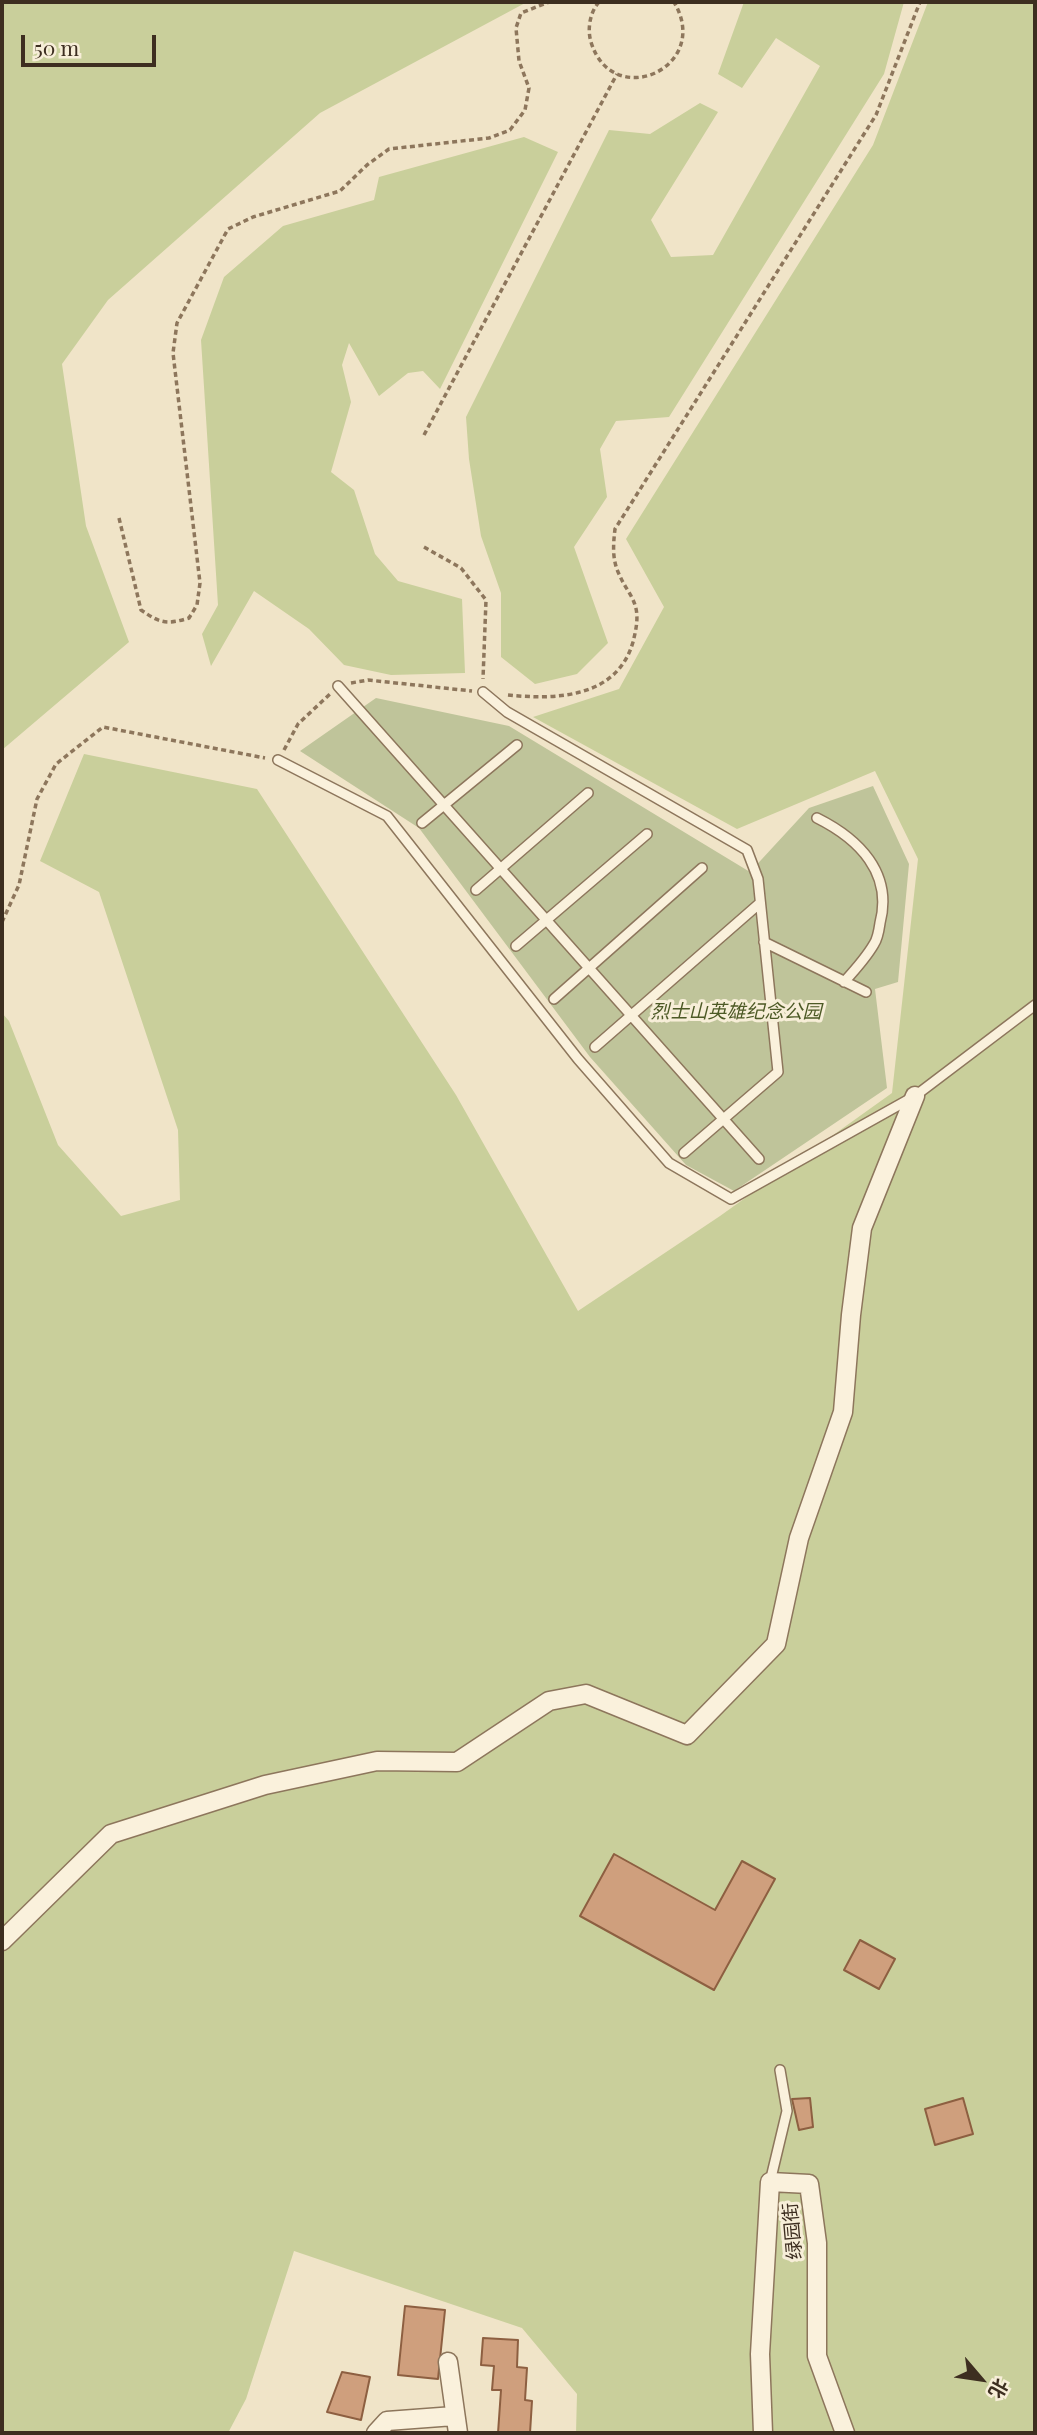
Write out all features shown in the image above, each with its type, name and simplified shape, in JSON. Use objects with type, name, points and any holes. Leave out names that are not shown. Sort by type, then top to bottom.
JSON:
[{"type":"street","points":[[2,1941],[111,1834],[265,1785],[377,1761],[457,1762],[549,1701],[586,1694],[687,1735],[776,1644],[799,1538],[843,1412],[862,1227],[915,1097]]},
{"type":"street","name":"绿园街","points":[[762,2433],[760,2354],[770,2182],[809,2184],[817,2243],[817,2356],[845,2433]]},
{"type":"street","points":[[376,2433],[387,2421],[456,2425],[448,2362]]},
{"type":"lane","points":[[338,686],[759,1159]]},
{"type":"lane","points":[[483,692],[507,712],[747,850],[758,879],[778,1072],[684,1153]]},
{"type":"lane","points":[[422,823],[517,744]]},
{"type":"lane","points":[[278,760],[387,816],[578,1059],[669,1163],[731,1199],[915,1097],[1035,1005]]},
{"type":"lane","points":[[476,890],[587,793]]},
{"type":"lane","points":[[817,818],[839,829],[856,844],[873,867],[883,887],[883,911],[876,941],[844,982]]},
{"type":"lane","points":[[516,946],[647,834]]},
{"type":"lane","points":[[554,999],[702,868]]},
{"type":"lane","points":[[595,1047],[760,903]]},
{"type":"lane","points":[[764,942],[866,992]]},
{"type":"lane","points":[[770,2182],[787,2111],[780,2070]]},
{"type":"path","points":[[119,518],[141,610],[156,621],[171,624],[189,618],[197,605],[200,583],[173,353],[177,323],[228,229],[253,218],[340,191],[389,149],[489,138],[510,130],[525,110],[529,88],[519,61],[516,28],[521,13],[550,2]]},
{"type":"path","points":[[599,2],[589,22],[589,38],[594,53],[604,66],[617,74],[633,78],[648,77],[662,70],[673,60],[681,47],[684,32],[682,17],[674,2]]},
{"type":"path","points":[[2,922],[19,885],[37,799],[56,764],[103,727],[278,760],[298,724],[338,686],[368,680],[544,698],[587,691],[615,675],[630,652],[637,627],[636,606],[618,574],[613,553],[615,529],[876,115],[920,2]]},
{"type":"path","points":[[424,435],[617,74]]},
{"type":"path","points":[[424,547],[461,568],[486,600],[483,692]]},
{"type":"green space","points":[[2,2],[527,2],[320,113],[108,300],[62,364],[86,526],[129,642],[2,750]]},
{"type":"green space","points":[[744,2],[904,2],[884,74],[669,417],[616,421],[600,449],[607,497],[574,547],[608,643],[577,674],[535,684],[501,657],[501,593],[481,536],[469,459],[466,417],[609,130],[650,134],[700,103],[718,112],[651,220],[671,257],[713,255],[820,66],[776,38],[742,88],[718,74]]},
{"type":"green space","points":[[928,2],[1035,2],[1035,2433],[576,2433],[577,2394],[522,2328],[294,2251],[246,2399],[228,2433],[2,2433],[2,1013],[9,1021],[58,1145],[121,1216],[180,1200],[178,1130],[99,892],[40,861],[84,754],[257,789],[456,1095],[578,1311],[720,1216],[892,1093],[918,859],[875,771],[737,829],[533,717],[619,689],[664,607],[626,539],[873,145]]},
{"type":"green space","points":[[524,137],[558,152],[440,389],[423,371],[408,373],[379,396],[349,343],[342,365],[351,402],[331,472],[354,490],[375,554],[398,581],[462,599],[465,673],[391,675],[344,665],[309,629],[254,591],[211,666],[202,634],[218,605],[201,340],[224,277],[283,226],[374,200],[379,177]]},
{"type":"green space","name":"烈士山英雄纪念公园","points":[[376,698],[509,726],[750,872],[809,808],[873,786],[909,864],[898,982],[875,989],[887,1088],[734,1191],[686,1165],[590,1057],[419,828],[300,751]]},
{"type":"building","points":[[614,1854],[715,1910],[742,1861],[775,1879],[714,1990],[580,1916]]},
{"type":"building","points":[[860,1940],[895,1959],[879,1989],[844,1970]]},
{"type":"building","points":[[810,2098],[813,2127],[799,2130],[792,2099]]},
{"type":"building","points":[[963,2098],[973,2134],[935,2145],[925,2109]]},
{"type":"building","points":[[405,2306],[445,2310],[438,2379],[398,2375]]},
{"type":"building","points":[[483,2338],[518,2340],[517,2367],[527,2368],[525,2400],[532,2401],[530,2433],[498,2433],[501,2390],[492,2390],[494,2366],[481,2365]]},
{"type":"building","points":[[342,2372],[370,2377],[361,2420],[327,2412]]}]
